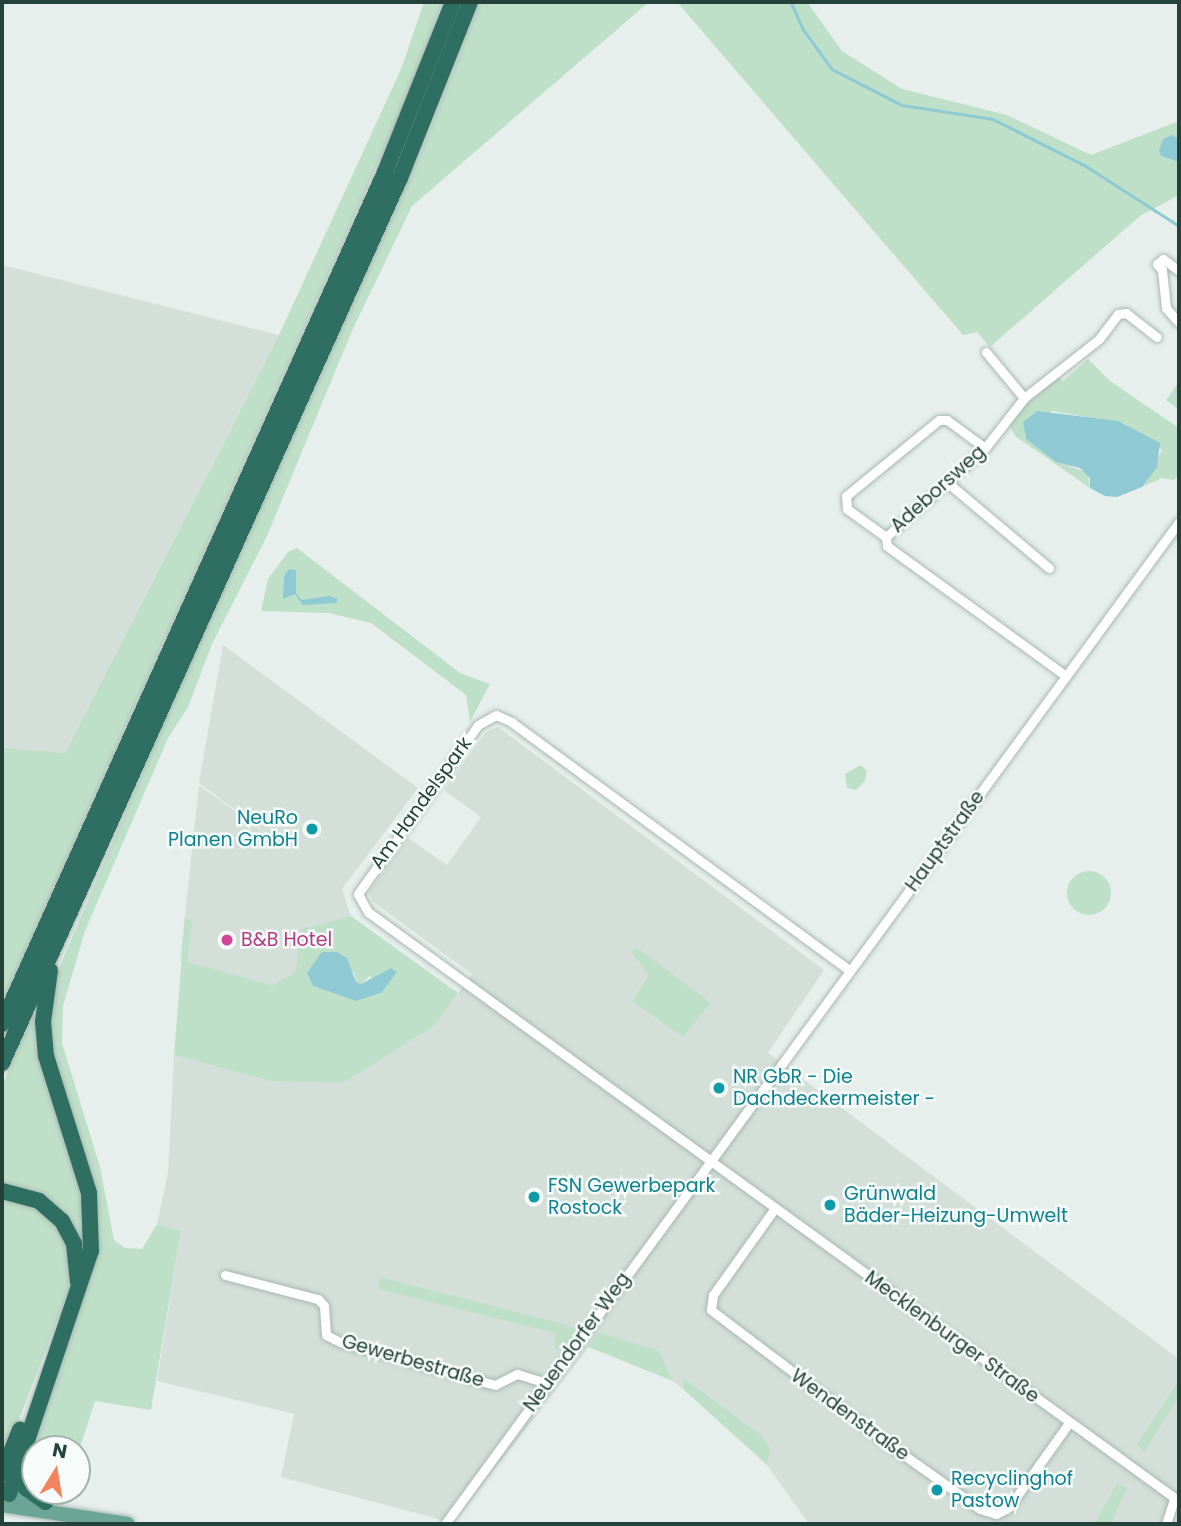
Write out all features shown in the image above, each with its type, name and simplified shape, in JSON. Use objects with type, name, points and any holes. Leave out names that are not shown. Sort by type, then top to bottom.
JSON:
[{"type":"highway","points":[[2,1024],[380,184],[453,2]]},
{"type":"highway","points":[[2,1063],[400,178],[470,2]]},
{"type":"highway","points":[[4,1499],[19,1464],[92,1251],[89,1192],[46,1056],[43,1022],[53,950]]},
{"type":"highway","points":[[2,1191],[29,1196],[62,1220],[74,1244],[79,1276],[2,1474]]},
{"type":"highway","points":[[19,1464],[21,1471]]},
{"type":"main road","points":[[4,1499],[128,1524]]},
{"type":"main road","points":[[52,1505],[93,1517]]},
{"type":"street","points":[[1179,271],[1163,259],[1157,264],[1162,270],[1166,308],[1179,323]]},
{"type":"street","name":"Adeborsweg","points":[[1066,676],[887,545],[886,537],[948,484],[985,447],[1024,398],[1099,339],[1118,314],[1126,313],[1157,337]]},
{"type":"street","points":[[986,352],[1024,398]]},
{"type":"street","points":[[886,537],[848,509],[846,496],[939,420],[947,420],[985,447]]},
{"type":"street","points":[[948,484],[1049,568]]},
{"type":"street","name":"Hauptstraße","points":[[709,1160],[1179,522]]},
{"type":"street","name":"Am Handelspark","points":[[709,1160],[360,904],[359,888],[478,725],[496,715],[512,722],[849,970]]},
{"type":"street","name":"Mecklenburger Straße","points":[[709,1160],[1177,1500],[1166,1524]]},
{"type":"street","name":"Neuendorfer Weg","points":[[445,1524],[709,1160]]},
{"type":"street","name":"Wendenstraße","points":[[775,1208],[713,1295],[711,1310],[887,1443],[980,1509],[996,1514],[1009,1507],[1069,1423]]},
{"type":"street","name":"Gewerbestraße","points":[[225,1275],[318,1299],[324,1306],[326,1335],[340,1342],[495,1385],[517,1374],[547,1383]]},
{"type":"shaded area","points":[[2,265],[279,335],[65,753],[65,800],[2,945]]},
{"type":"shaded area","points":[[223,645],[418,788],[342,889],[351,916],[301,929],[295,972],[273,985],[180,961],[199,785],[296,855],[199,783]]},
{"type":"shaded area","points":[[498,727],[824,970],[768,1053],[1179,1359],[1179,1524],[809,1524],[767,1465],[729,1427],[673,1381],[589,1347],[453,1523],[281,1477],[294,1414],[157,1381],[181,1231],[157,1224],[168,1173],[174,1055],[270,1081],[434,1026],[472,974],[372,901],[369,892],[408,838],[447,865],[481,817],[444,790],[486,732]]},
{"type":"green space","points":[[424,2],[442,2],[415,80],[2,1002],[2,748],[65,753],[279,335],[402,67]]},
{"type":"green space","points":[[480,2],[649,2],[412,206],[352,331],[267,536],[212,644],[188,707],[168,738],[85,931],[63,1006],[62,1043],[100,1167],[114,1240],[125,1248],[142,1249],[157,1224],[181,1231],[151,1410],[95,1401],[84,1435],[31,1435],[96,1240],[48,1047],[53,982],[168,714],[421,152]]},
{"type":"green space","points":[[677,2],[807,2],[842,51],[902,89],[1007,115],[1091,155],[1179,121],[1179,195],[1140,216],[990,347],[977,332],[963,335]]},
{"type":"green space","points":[[1088,359],[1110,381],[1179,428],[1179,474],[1174,480],[1162,478],[1142,487],[1162,450],[1125,424],[1052,411],[1024,435],[1062,463],[1088,473],[1090,488],[1015,436],[1009,423],[1026,401],[1058,376],[1063,381]]},
{"type":"green space","points":[[1179,382],[1179,410],[1166,400]]},
{"type":"green space","points":[[297,548],[460,673],[490,684],[470,722],[466,695],[371,623],[329,613],[261,611],[268,579],[288,552]]},
{"type":"green space","points":[[861,765],[867,771],[865,781],[856,790],[847,788],[845,774]]},
{"type":"green space","points":[[1089,871],[1098,872],[1105,877],[1110,884],[1110,902],[1105,909],[1098,914],[1089,915],[1080,914],[1073,909],[1068,902],[1067,893],[1068,884],[1073,877],[1080,872]]},
{"type":"green space","points":[[351,916],[458,993],[434,1026],[343,1083],[270,1081],[174,1055],[185,918],[192,921],[187,962],[273,985],[295,972],[301,929]],"holes":[[[354,972],[356,982],[361,984],[370,976],[381,993],[356,1001],[313,986]]]},
{"type":"green space","points":[[636,947],[711,1003],[683,1037],[632,1001],[649,975],[632,953]]},
{"type":"green space","points":[[43,993],[41,1005],[81,1176],[85,1269],[73,1230],[2,1187],[2,1085]]},
{"type":"green space","points":[[2,1196],[35,1204],[64,1231],[74,1276],[2,1464]]},
{"type":"green space","points":[[379,1277],[564,1324],[579,1331],[563,1351],[554,1348],[555,1333],[378,1289]]},
{"type":"green space","points":[[597,1332],[659,1351],[673,1381],[589,1347]]},
{"type":"green space","points":[[683,1378],[761,1435],[770,1448],[767,1465],[684,1390]]},
{"type":"green space","points":[[1179,1380],[1179,1396],[1144,1453],[1137,1444]]},
{"type":"green space","points":[[1117,1483],[1127,1488],[1111,1524],[1094,1524]]},
{"type":"water","points":[[1172,135],[1179,139],[1179,162],[1161,156],[1159,150],[1163,139]]},
{"type":"water","points":[[1037,411],[1118,421],[1160,443],[1157,467],[1142,487],[1117,497],[1105,496],[1090,488],[1090,478],[1080,468],[1056,462],[1026,439],[1023,422]]},
{"type":"water","points":[[289,569],[296,570],[296,593],[302,600],[329,596],[338,599],[336,603],[303,605],[295,594],[283,599],[284,576]]},
{"type":"water","points":[[322,952],[337,952],[347,958],[356,982],[361,984],[391,968],[397,972],[381,993],[356,1001],[313,986],[307,973]]},
{"type":"waterway","points":[[791,2],[803,29],[832,69],[902,105],[993,119],[1086,166],[1179,226]]},
{"type":"place","name":"NeuRo Planen GmbH","points":[[312,829]]},
{"type":"place","name":"B&B Hotel","points":[[227,940]]},
{"type":"place","name":"NR GbR - Die Dachdeckermeister -","points":[[719,1088]]},
{"type":"place","name":"FSN Gewerbepark Rostock","points":[[534,1197]]},
{"type":"place","name":"Grünwald Bäder-Heizung-Umwelt","points":[[830,1205]]},
{"type":"place","name":"Recyclinghof Pastow","points":[[937,1490]]}]
